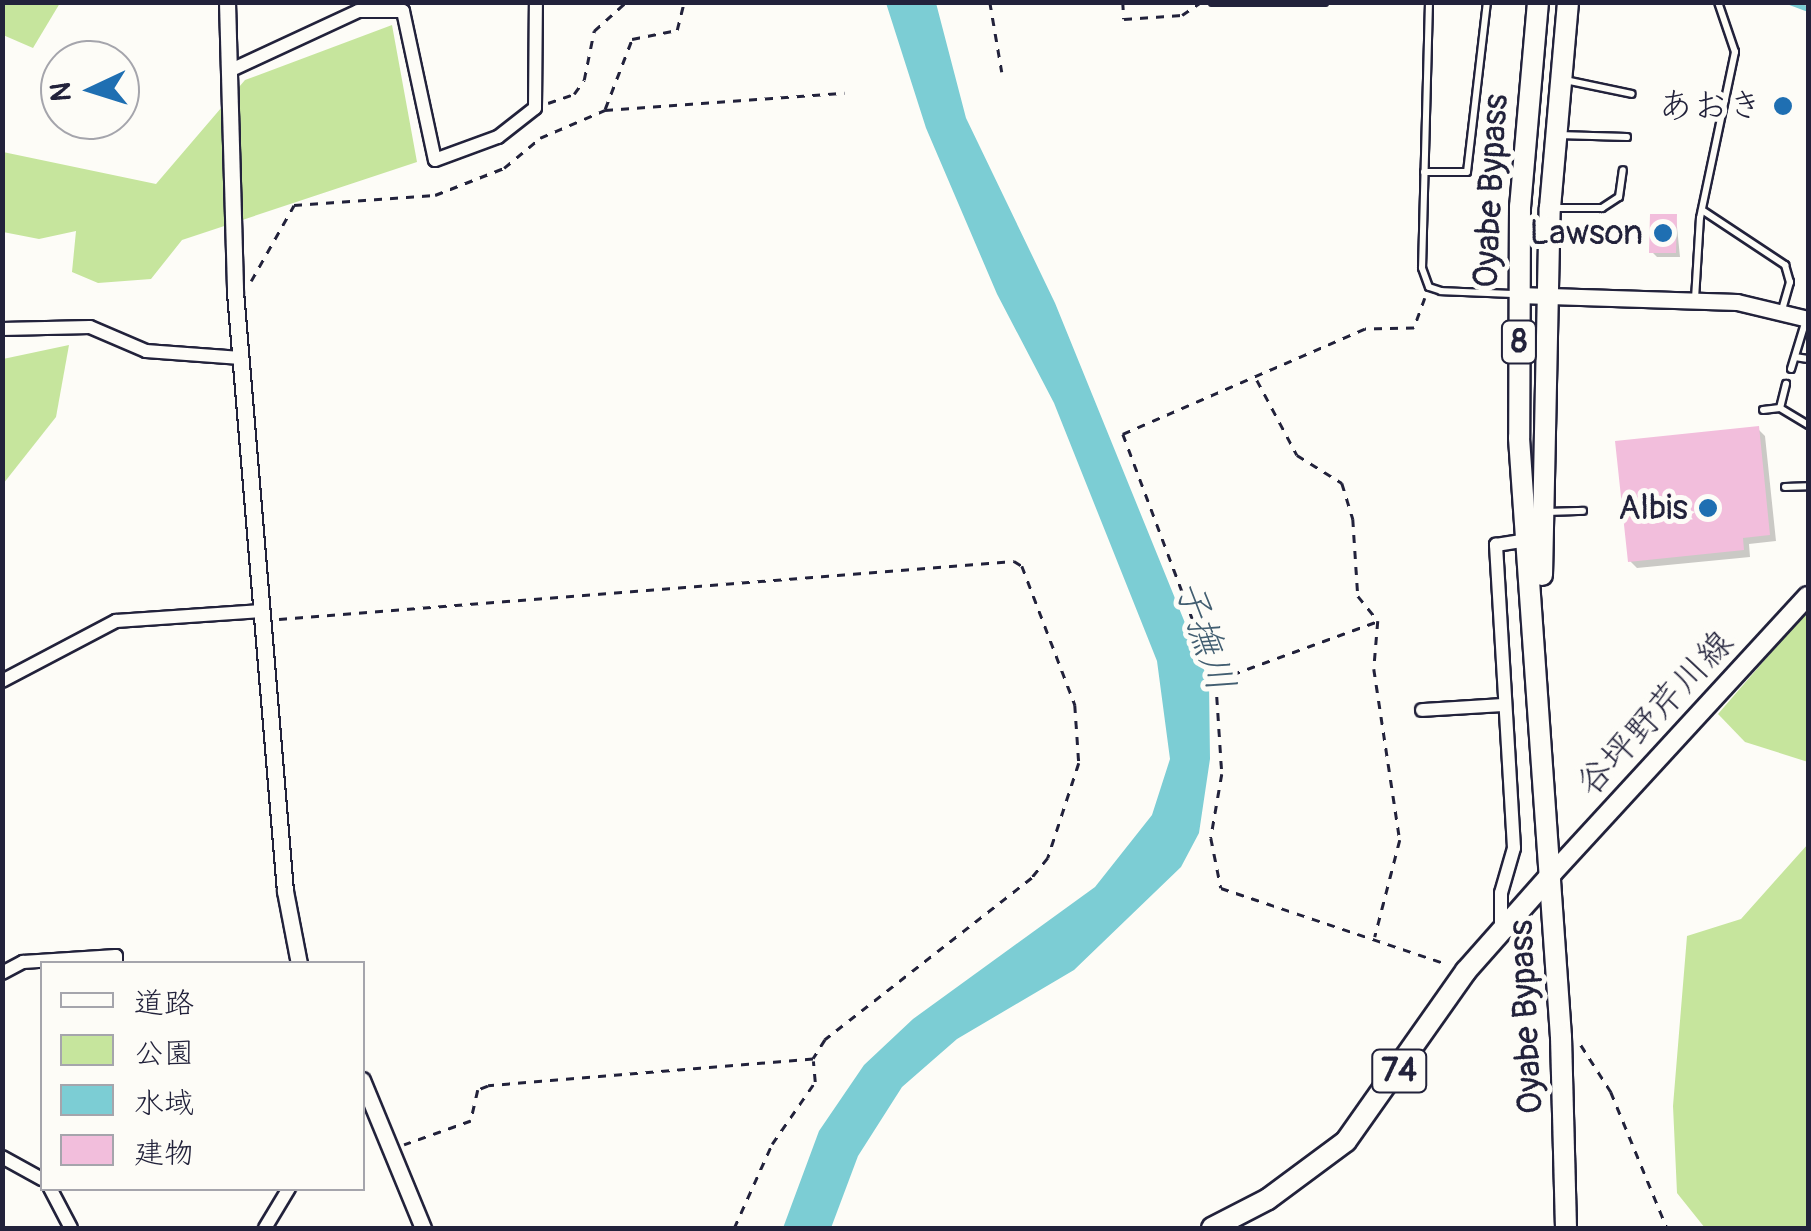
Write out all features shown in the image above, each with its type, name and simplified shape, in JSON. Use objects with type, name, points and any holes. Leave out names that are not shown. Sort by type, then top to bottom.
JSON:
[{"type":"main road","name":"Oyabe Bypass","points":[[1538,2],[1518,294],[1528,540],[1561,1037],[1566,1228]]},
{"type":"main road","name":"Oyabe Bypass","points":[[1539,682],[1550,208],[1558,79],[1568,2]]},
{"type":"main road","name":"谷坪野芹川線","points":[[1551,874],[1808,596]]},
{"type":"main road","name":"74","points":[[1212,1228],[1268,1199],[1346,1141],[1466,971],[1551,874]]},
{"type":"street","points":[[227,2],[241,358],[285,891],[297,961]]},
{"type":"street","points":[[229,71],[358,11],[402,11],[435,160],[498,137],[536,108],[536,2]]},
{"type":"street","points":[[1518,294],[1695,300],[1808,319]]},
{"type":"street","points":[[2,329],[90,327],[146,351],[241,358]]},
{"type":"street","points":[[1501,928],[1501,893],[1514,848],[1500,705],[1496,545],[1528,540]]},
{"type":"street","points":[[2,681],[116,622],[262,616]]},
{"type":"street","points":[[1422,710],[1500,705]]},
{"type":"street","points":[[2,974],[23,962],[116,956],[116,961]]},
{"type":"street","points":[[365,1086],[394,1148],[423,1228]]},
{"type":"street","points":[[2,1158],[40,1178]]},
{"type":"street","points":[[54,1191],[71,1228]]},
{"type":"street","points":[[265,1228],[288,1191]]},
{"type":"lane","points":[[1213,2],[1324,2]]},
{"type":"lane","points":[[1429,2],[1422,268],[1429,287],[1518,294]]},
{"type":"lane","points":[[1424,172],[1467,172],[1487,2]]},
{"type":"lane","points":[[1695,300],[1702,209],[1735,52],[1718,2]]},
{"type":"lane","points":[[1558,79],[1632,94]]},
{"type":"lane","points":[[1555,136],[1627,137]]},
{"type":"lane","points":[[1550,208],[1602,208],[1619,197],[1623,170]]},
{"type":"lane","points":[[1702,209],[1785,265],[1790,282],[1781,312]]},
{"type":"lane","points":[[1791,368],[1808,319]]},
{"type":"lane","points":[[1795,357],[1808,359]]},
{"type":"lane","points":[[1780,408],[1786,384]]},
{"type":"lane","points":[[1762,410],[1780,408],[1808,425]]},
{"type":"lane","points":[[1786,488],[1808,486]]},
{"type":"lane","points":[[1544,512],[1582,511]]},
{"type":"path","points":[[536,108],[574,94],[584,80],[594,31],[626,2]]},
{"type":"path","points":[[605,110],[632,39],[677,30],[684,2]]},
{"type":"path","points":[[990,2],[1002,72]]},
{"type":"path","points":[[1123,2],[1124,18],[1182,15],[1201,2]]},
{"type":"path","points":[[252,296],[256,264],[294,205],[435,195],[504,168],[540,138],[605,110],[844,93]]},
{"type":"path","points":[[1429,287],[1414,328],[1365,330],[1123,434],[1216,681],[1222,774],[1211,838],[1220,888],[1375,937],[1466,971]]},
{"type":"path","points":[[1256,379],[1297,454],[1342,483],[1353,519],[1358,596],[1378,622],[1374,669],[1400,840],[1375,937]]},
{"type":"path","points":[[262,616],[1014,560],[1022,566],[1066,677],[1079,732],[1079,763],[1048,858],[1032,878],[825,1040],[813,1059],[815,1082],[772,1144],[734,1228]]},
{"type":"path","points":[[1216,681],[1378,622]]},
{"type":"path","points":[[1561,1037],[1582,1045],[1611,1092],[1667,1228]]},
{"type":"path","points":[[394,1148],[471,1121],[478,1090],[488,1086],[813,1059]]},
{"type":"green space","points":[[3,2],[60,3],[33,48],[3,35]]},
{"type":"green space","points":[[392,25],[417,162],[182,240],[151,279],[98,283],[72,272],[76,231],[39,239],[3,232],[3,152],[156,184],[245,80]]},
{"type":"green space","points":[[69,345],[56,417],[3,484],[3,359]]},
{"type":"green space","points":[[1808,610],[1808,762],[1745,742],[1718,714]]},
{"type":"green space","points":[[1808,844],[1808,1228],[1705,1228],[1677,1193],[1673,1106],[1687,936],[1741,919]]},
{"type":"water","points":[[886,3],[936,3],[966,118],[1055,303],[1209,682],[1210,759],[1199,833],[1181,867],[1074,970],[957,1039],[902,1087],[858,1156],[831,1228],[783,1228],[819,1131],[864,1065],[913,1019],[1095,887],[1152,815],[1170,759],[1157,661],[1054,403],[997,294],[926,128]]},
{"type":"building","name":"Lawson","points":[[1650,214],[1677,214],[1676,253],[1649,253]]},
{"type":"building","points":[[1759,426],[1770,535],[1743,538],[1744,550],[1628,562],[1615,441]]},
{"type":"waterway","points":[[1789,2],[1808,9]]},
{"type":"place","name":"あおき","points":[[1783,106]]},
{"type":"place","name":"Lawson","points":[[1663,233]]},
{"type":"place","name":"Albis","points":[[1708,508]]},
{"type":"water label","name":"子撫川","points":[[1204,636]]}]
